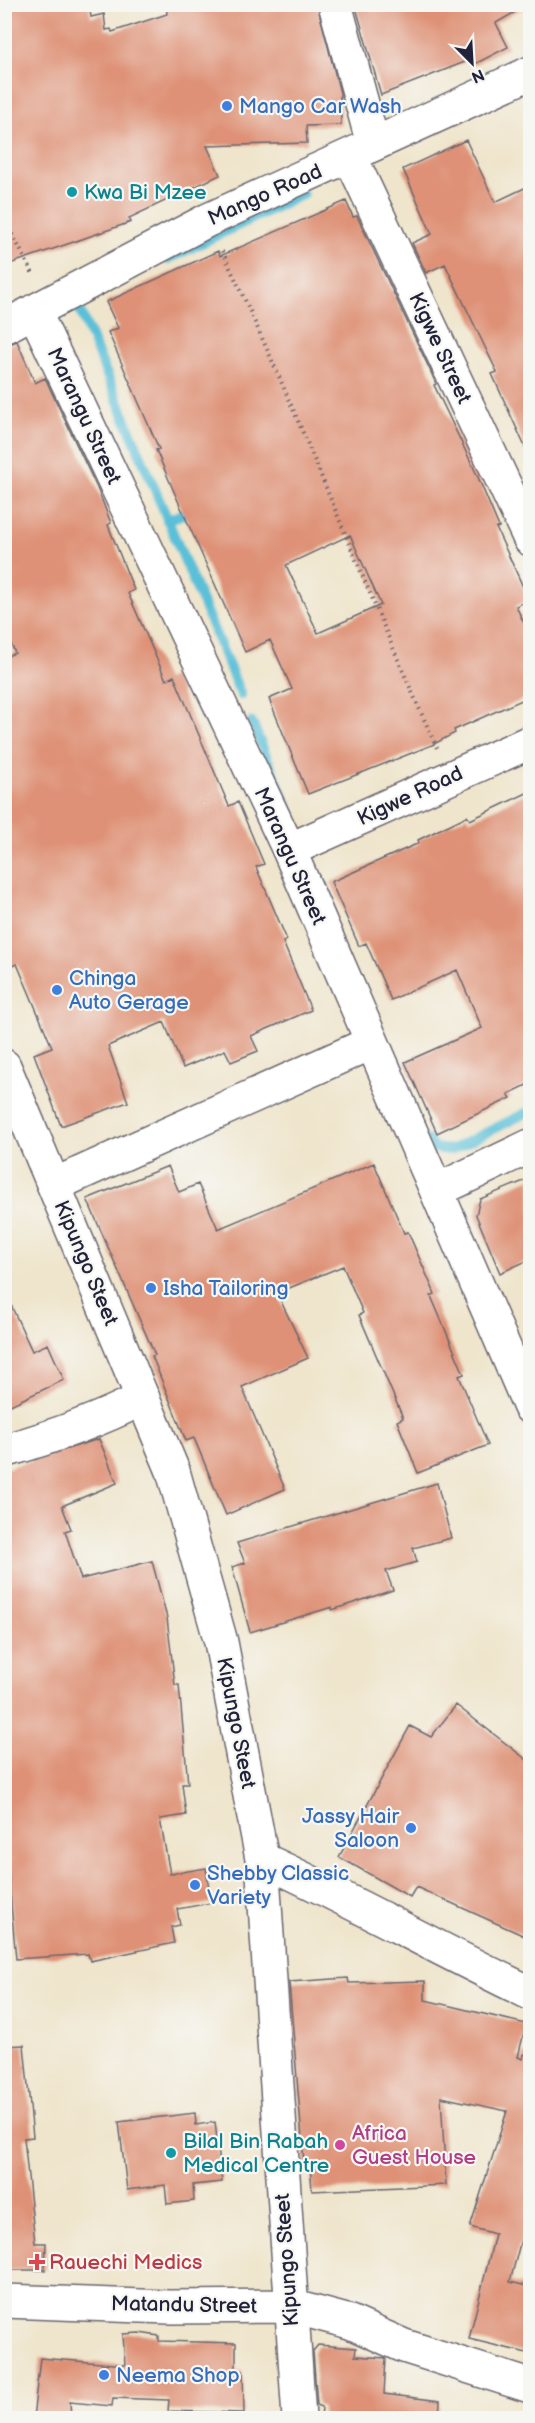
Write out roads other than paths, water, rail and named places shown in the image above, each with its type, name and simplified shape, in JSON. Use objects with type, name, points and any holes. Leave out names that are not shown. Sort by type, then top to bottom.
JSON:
[{"type":"street","name":"Kigwe Street","points":[[335,4],[362,150],[531,539]]},
{"type":"street","name":"Mango Road","points":[[4,327],[208,220],[531,73]]},
{"type":"street","name":"Marangu Street","points":[[42,307],[289,850],[531,1407]]},
{"type":"street","name":"Kigwe Road","points":[[289,850],[531,742]]},
{"type":"street","points":[[54,1185],[371,1043]]},
{"type":"street","name":"Kipungo Steet","points":[[4,1066],[173,1471],[221,1642],[262,1859],[299,2418]]},
{"type":"street","points":[[438,1190],[531,1146]]},
{"type":"street","points":[[4,1451],[61,1435],[107,1417],[143,1398]]},
{"type":"street","points":[[262,1859],[347,1899],[425,1943],[531,1993]]},
{"type":"street","name":"Matandu Street","points":[[4,2301],[169,2307],[290,2306],[350,2322],[404,2346],[531,2386]]},
{"type":"waterway","points":[[168,259],[303,194]]},
{"type":"waterway","points":[[83,298],[76,301],[241,695]]},
{"type":"waterway","points":[[167,520],[196,509]]},
{"type":"waterway","points":[[252,722],[292,818]]},
{"type":"waterway","points":[[427,1140],[434,1148],[451,1150],[530,1111]]},
{"type":"place","name":"Mango Car Wash","points":[[227,106]]},
{"type":"place","name":"Kwa Bi Mzee","points":[[72,192]]},
{"type":"place","name":"Chinga Auto Gerage","points":[[57,990]]},
{"type":"place","name":"Isha Tailoring","points":[[151,1288]]},
{"type":"place","name":"Jassy Hair Saloon","points":[[411,1828]]},
{"type":"place","name":"Shebby Classic Variety","points":[[195,1885]]},
{"type":"place","name":"Africa Guest House","points":[[340,2145]]},
{"type":"place","name":"Bilal Bin Rabah Medical Centre","points":[[171,2153]]},
{"type":"place","name":"Rauechi Medics","points":[[37,2262]]},
{"type":"place","name":"Neema Shop","points":[[104,2375]]}]
